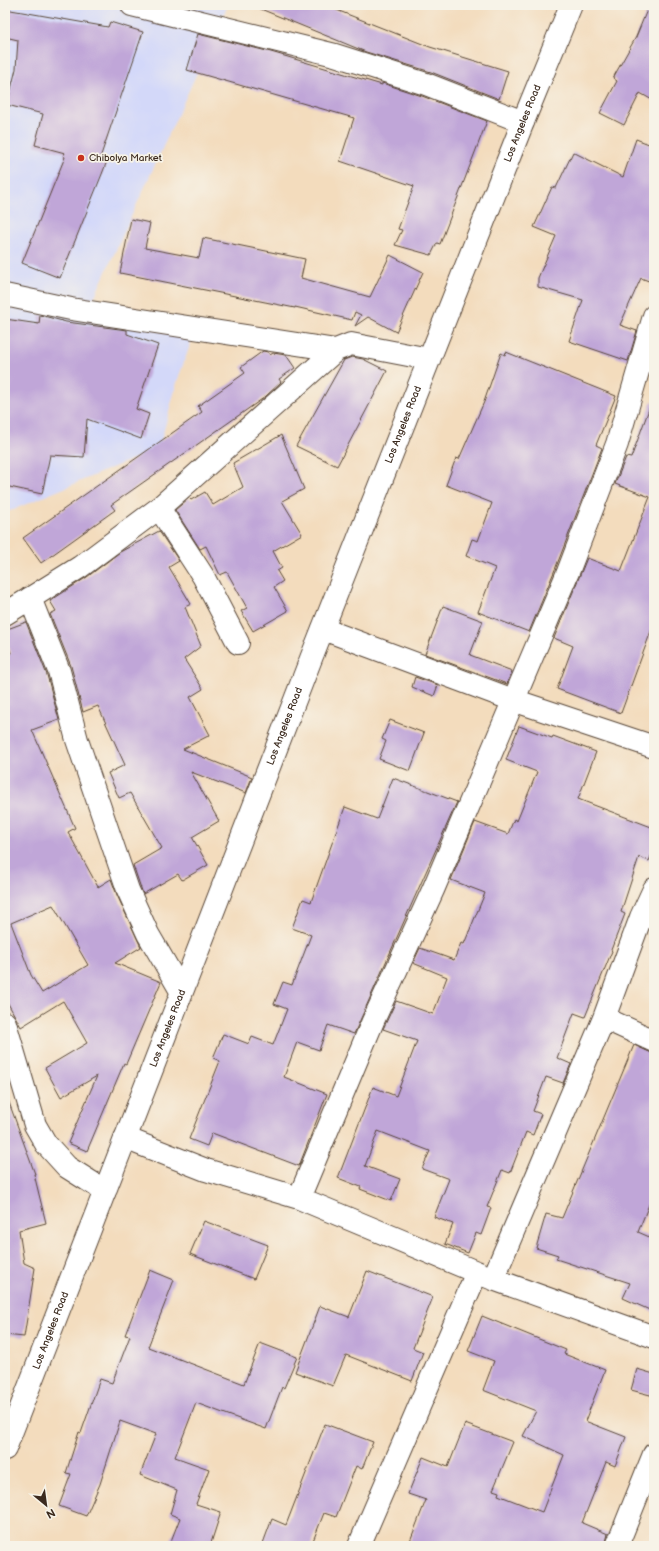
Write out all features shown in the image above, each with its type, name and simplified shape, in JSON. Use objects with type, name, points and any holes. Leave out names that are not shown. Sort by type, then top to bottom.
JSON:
[{"type":"street","points":[[132,5],[335,55],[426,84],[523,122]]},
{"type":"street","name":"Los Angeles Road","points":[[5,1449],[181,991],[429,359],[571,5]]},
{"type":"street","points":[[5,295],[79,310],[336,350]]},
{"type":"street","points":[[299,1198],[374,1021],[433,890],[568,572],[617,444],[654,316]]},
{"type":"street","points":[[5,614],[80,567],[159,508],[336,350],[351,344],[429,359]]},
{"type":"street","points":[[159,508],[203,576],[238,643]]},
{"type":"street","points":[[30,598],[60,671],[77,740],[128,890],[148,934],[181,991]]},
{"type":"street","points":[[323,629],[513,700],[654,747]]},
{"type":"street","points":[[359,1546],[604,1018],[641,918],[654,889]]},
{"type":"street","points":[[604,1018],[654,1041]]},
{"type":"street","points":[[5,1023],[36,1125],[46,1144],[68,1168],[105,1191]]},
{"type":"street","points":[[125,1138],[206,1170],[299,1198],[485,1275],[654,1337]]},
{"type":"street","points":[[617,1546],[654,1454]]},
{"type":"shaded area","name":"Chibolya Market","points":[[5,5],[228,5],[88,311],[192,339],[177,382],[159,448],[5,513]]},
{"type":"building","points":[[251,5],[324,5],[430,47],[508,71],[499,99],[431,72],[366,52]]},
{"type":"building","points":[[649,5],[654,5],[654,101],[640,93],[624,125],[600,113],[617,81],[613,78],[636,37]]},
{"type":"building","points":[[5,9],[108,27],[110,22],[143,32],[100,158],[107,161],[60,278],[22,263],[65,157],[63,156],[65,153],[35,145],[43,114],[7,105],[16,69],[18,40],[5,37]]},
{"type":"building","points":[[198,34],[271,52],[382,85],[382,83],[422,96],[487,121],[440,244],[437,243],[431,255],[395,245],[402,230],[398,229],[414,186],[340,161],[354,118],[187,70]]},
{"type":"building","points":[[636,139],[654,146],[654,283],[641,278],[620,325],[637,331],[628,361],[569,341],[583,300],[538,287],[538,278],[556,236],[534,227],[552,187],[556,188],[573,152],[623,177]]},
{"type":"building","points":[[131,219],[150,223],[145,248],[199,258],[203,238],[305,259],[301,278],[370,297],[390,255],[423,272],[396,332],[368,317],[355,326],[361,315],[355,312],[352,320],[295,307],[120,273]]},
{"type":"building","points":[[40,315],[66,322],[127,330],[127,334],[158,345],[136,409],[149,414],[141,439],[87,419],[84,457],[50,455],[42,494],[5,486],[5,319],[39,324]]},
{"type":"building","points":[[263,351],[268,352],[270,355],[273,353],[286,355],[295,368],[279,379],[281,382],[265,397],[111,505],[115,510],[41,563],[23,538],[202,412],[198,406],[245,373],[241,367]]},
{"type":"building","points":[[506,352],[616,396],[596,445],[602,448],[529,632],[478,612],[495,568],[466,556],[472,539],[478,541],[492,503],[446,485],[456,458],[459,459],[484,402],[501,353],[505,355]]},
{"type":"building","points":[[352,357],[363,359],[387,371],[337,466],[296,446],[344,360]]},
{"type":"building","points":[[652,401],[654,402],[654,623],[621,713],[557,689],[573,646],[554,638],[587,558],[621,571],[650,497],[615,484],[626,457],[631,458]]},
{"type":"building","points":[[281,435],[304,489],[282,501],[302,534],[273,551],[282,568],[277,571],[283,581],[274,587],[288,611],[253,631],[241,611],[247,608],[227,572],[220,575],[206,546],[200,549],[175,510],[189,498],[191,500],[205,492],[213,505],[243,487],[233,463]]},
{"type":"building","points":[[159,531],[179,561],[169,567],[191,604],[185,607],[201,646],[184,659],[203,689],[190,697],[210,735],[183,749],[252,777],[246,793],[191,772],[219,821],[192,837],[208,865],[182,880],[178,874],[143,894],[133,865],[162,848],[130,793],[119,798],[108,773],[125,765],[98,706],[83,712],[71,666],[50,614],[56,611],[50,601],[87,577],[120,552]]},
{"type":"building","points":[[443,606],[483,621],[470,655],[512,671],[507,684],[425,654]]},
{"type":"building","points":[[26,622],[47,675],[59,720],[32,730],[75,828],[68,832],[98,887],[111,879],[141,947],[115,963],[161,982],[126,1064],[124,1063],[87,1151],[68,1143],[97,1076],[61,1097],[45,1068],[87,1043],[63,1001],[21,1027],[5,998],[5,656],[11,653],[5,637],[5,630]],"holes":[[[53,905],[88,965],[42,993],[31,975],[11,923]]]},
{"type":"building","points":[[415,677],[438,685],[434,696],[412,687]]},
{"type":"building","points":[[390,720],[424,733],[410,771],[379,759],[386,741],[382,739]]},
{"type":"building","points":[[519,726],[552,738],[553,736],[596,752],[578,799],[654,828],[654,849],[649,861],[639,857],[621,912],[625,914],[611,950],[612,951],[585,1017],[574,1013],[557,1058],[571,1064],[563,1083],[546,1077],[533,1111],[541,1114],[533,1135],[526,1132],[510,1173],[502,1170],[487,1207],[491,1208],[481,1235],[476,1233],[468,1253],[445,1244],[453,1224],[434,1217],[449,1179],[422,1169],[430,1151],[378,1131],[365,1166],[400,1179],[391,1201],[360,1189],[361,1187],[338,1178],[373,1087],[396,1096],[417,1041],[383,1029],[396,1001],[433,1014],[447,977],[413,963],[420,948],[454,960],[461,943],[464,944],[485,893],[451,880],[475,822],[508,834],[514,819],[517,821],[537,772],[506,760]]},
{"type":"building","points":[[393,778],[457,802],[354,1034],[328,1025],[319,1050],[297,1042],[284,1077],[327,1094],[299,1166],[212,1133],[207,1146],[189,1139],[220,1061],[213,1058],[223,1034],[249,1044],[252,1037],[273,1045],[287,1009],[274,1004],[283,982],[292,985],[311,935],[292,928],[303,899],[311,902],[345,807],[377,819]]},
{"type":"building","points":[[634,1045],[654,1054],[654,1192],[638,1232],[654,1239],[654,1312],[623,1298],[630,1283],[556,1259],[558,1255],[536,1248],[546,1214],[562,1218]]},
{"type":"building","points":[[7,1097],[35,1174],[46,1223],[19,1230],[24,1263],[35,1268],[24,1337],[5,1335],[5,1098]]},
{"type":"building","points":[[204,1221],[268,1245],[254,1279],[190,1254]]},
{"type":"building","points":[[150,1270],[174,1280],[148,1347],[244,1384],[260,1343],[297,1357],[284,1388],[282,1387],[266,1429],[196,1403],[175,1457],[209,1469],[196,1504],[221,1512],[210,1546],[169,1546],[180,1518],[170,1514],[177,1490],[140,1475],[156,1434],[120,1421],[100,1484],[86,1516],[59,1506],[71,1474],[66,1473],[79,1432],[81,1433],[100,1379],[112,1383],[130,1336],[125,1335]]},
{"type":"building","points":[[367,1271],[433,1297],[413,1348],[423,1352],[412,1381],[346,1355],[333,1386],[295,1372],[320,1306],[349,1317]]},
{"type":"building","points":[[482,1316],[566,1350],[564,1354],[605,1370],[585,1421],[626,1437],[615,1466],[606,1462],[582,1523],[608,1534],[605,1546],[408,1546],[426,1500],[408,1494],[423,1457],[448,1467],[465,1424],[513,1442],[493,1490],[499,1492],[498,1495],[542,1512],[564,1455],[523,1436],[536,1411],[483,1390],[494,1361],[468,1351]]},
{"type":"building","points":[[637,1369],[654,1374],[654,1396],[631,1390]]},
{"type":"building","points":[[325,1424],[373,1442],[362,1469],[356,1466],[336,1517],[324,1513],[311,1546],[262,1546],[272,1519],[286,1525]]},
{"type":"place","name":"Chibolya Market","points":[[81,158]]}]
